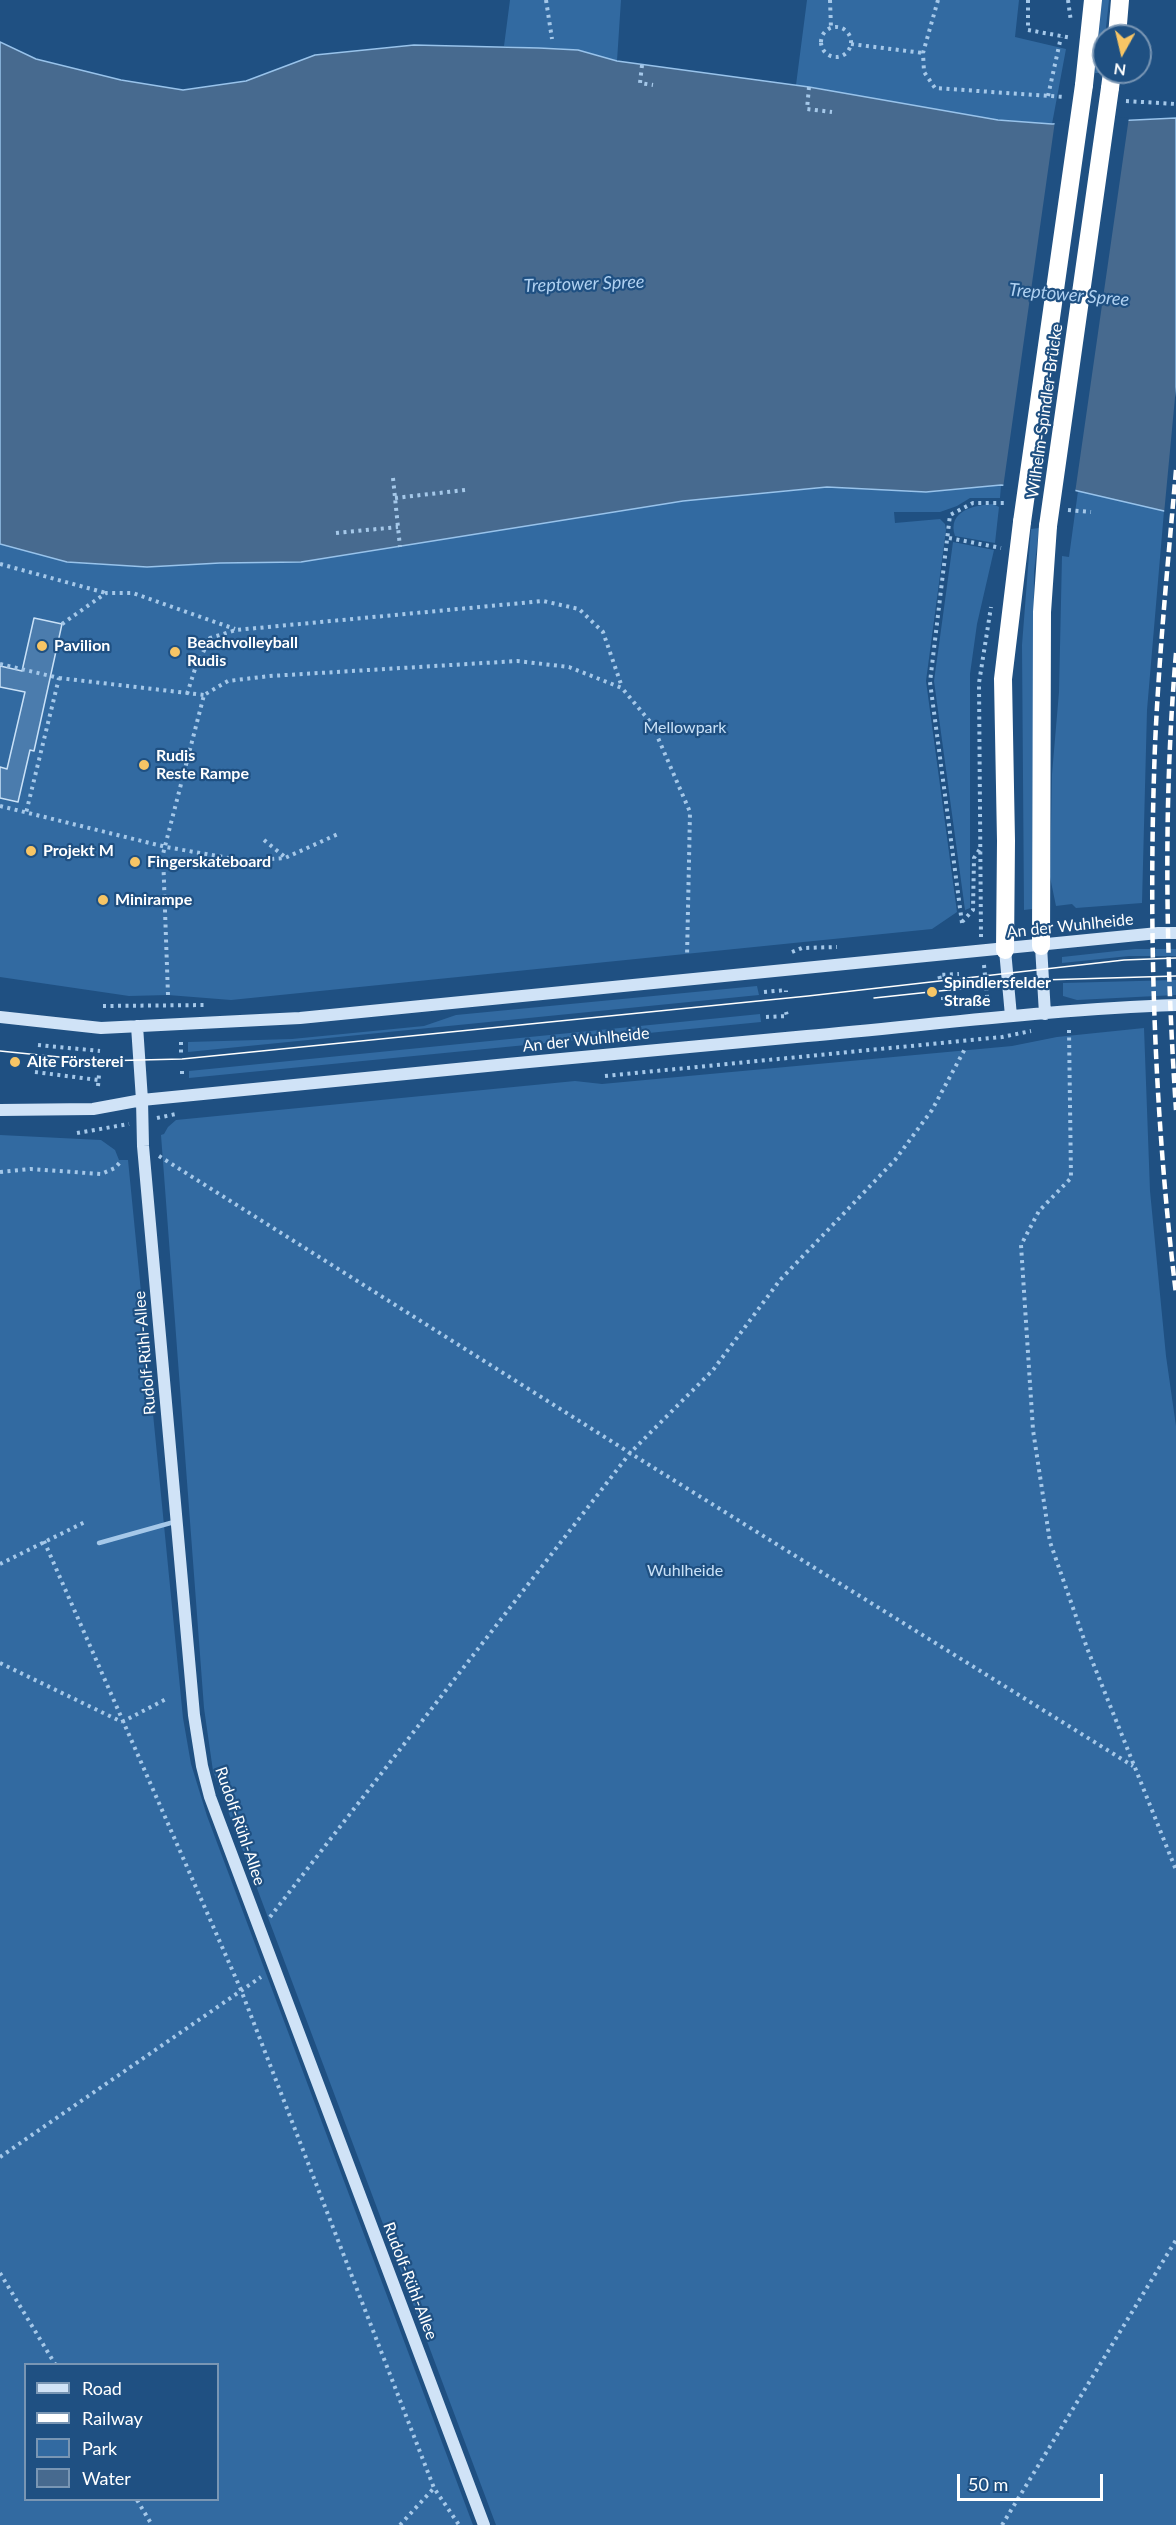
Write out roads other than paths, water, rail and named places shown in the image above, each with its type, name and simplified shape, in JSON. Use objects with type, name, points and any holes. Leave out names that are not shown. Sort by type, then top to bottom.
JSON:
[{"type":"highway","name":"Wilhelm-Spindler-Brücke","points":[[1005,950],[1006,841],[1003,679],[1022,522],[1084,84],[1093,0]]},
{"type":"highway","points":[[1118,24],[1120,0]]},
{"type":"highway","name":"Wilhelm-Spindler-Brücke","points":[[1041,946],[1042,612],[1048,526],[1110,84]]},
{"type":"main road","name":"An der Wuhlheide","points":[[0,1017],[101,1028],[300,1018],[1176,933]]},
{"type":"main road","points":[[1041,946],[1045,1014]]},
{"type":"main road","points":[[1005,950],[1011,1017]]},
{"type":"main road","name":"An der Wuhlheide","points":[[0,1110],[93,1109],[142,1100],[989,1018],[1176,1005]]},
{"type":"main road","name":"Rudolf-Rühl-Allee","points":[[137,1026],[143,1146],[194,1715],[202,1766],[210,1797],[484,2525]]},
{"type":"lane","points":[[99,1543],[176,1521]]},
{"type":"water","name":"Treptower Spree","points":[[0,42],[36,59],[121,80],[183,90],[246,81],[315,55],[414,45],[539,48],[578,50],[617,61],[809,87],[998,120],[1052,124],[1176,118],[1176,512],[1039,482],[1020,487],[1001,485],[926,492],[827,487],[683,501],[301,562],[147,567],[67,562],[0,544]]},
{"type":"tram line","points":[[0,1051],[99,1061],[182,1059],[808,996],[1124,960],[1176,958]]},
{"type":"tram line","points":[[874,998],[1042,980],[1176,976]]},
{"type":"railway","points":[[1176,470],[1157,711],[1152,883],[1155,1020],[1162,1158],[1176,1294]]},
{"type":"railway","points":[[1176,653],[1169,767],[1167,882],[1176,1110]]},
{"type":"place","name":"Pavilion","points":[[42,646]]},
{"type":"place","name":"Beachvolleyball Rudis","points":[[175,652]]},
{"type":"place","name":"Rudis Reste Rampe","points":[[144,765]]},
{"type":"place","name":"Projekt M","points":[[31,851]]},
{"type":"place","name":"Fingerskateboard","points":[[135,862]]},
{"type":"place","name":"Minirampe","points":[[103,900]]},
{"type":"place","name":"Spindlersfelder Straße","points":[[932,992]]},
{"type":"place","name":"Alte Försterei","points":[[15,1062]]},
{"type":"park label","name":"Mellowpark","points":[[685,728]]},
{"type":"park label","name":"Wuhlheide","points":[[685,1571]]}]
